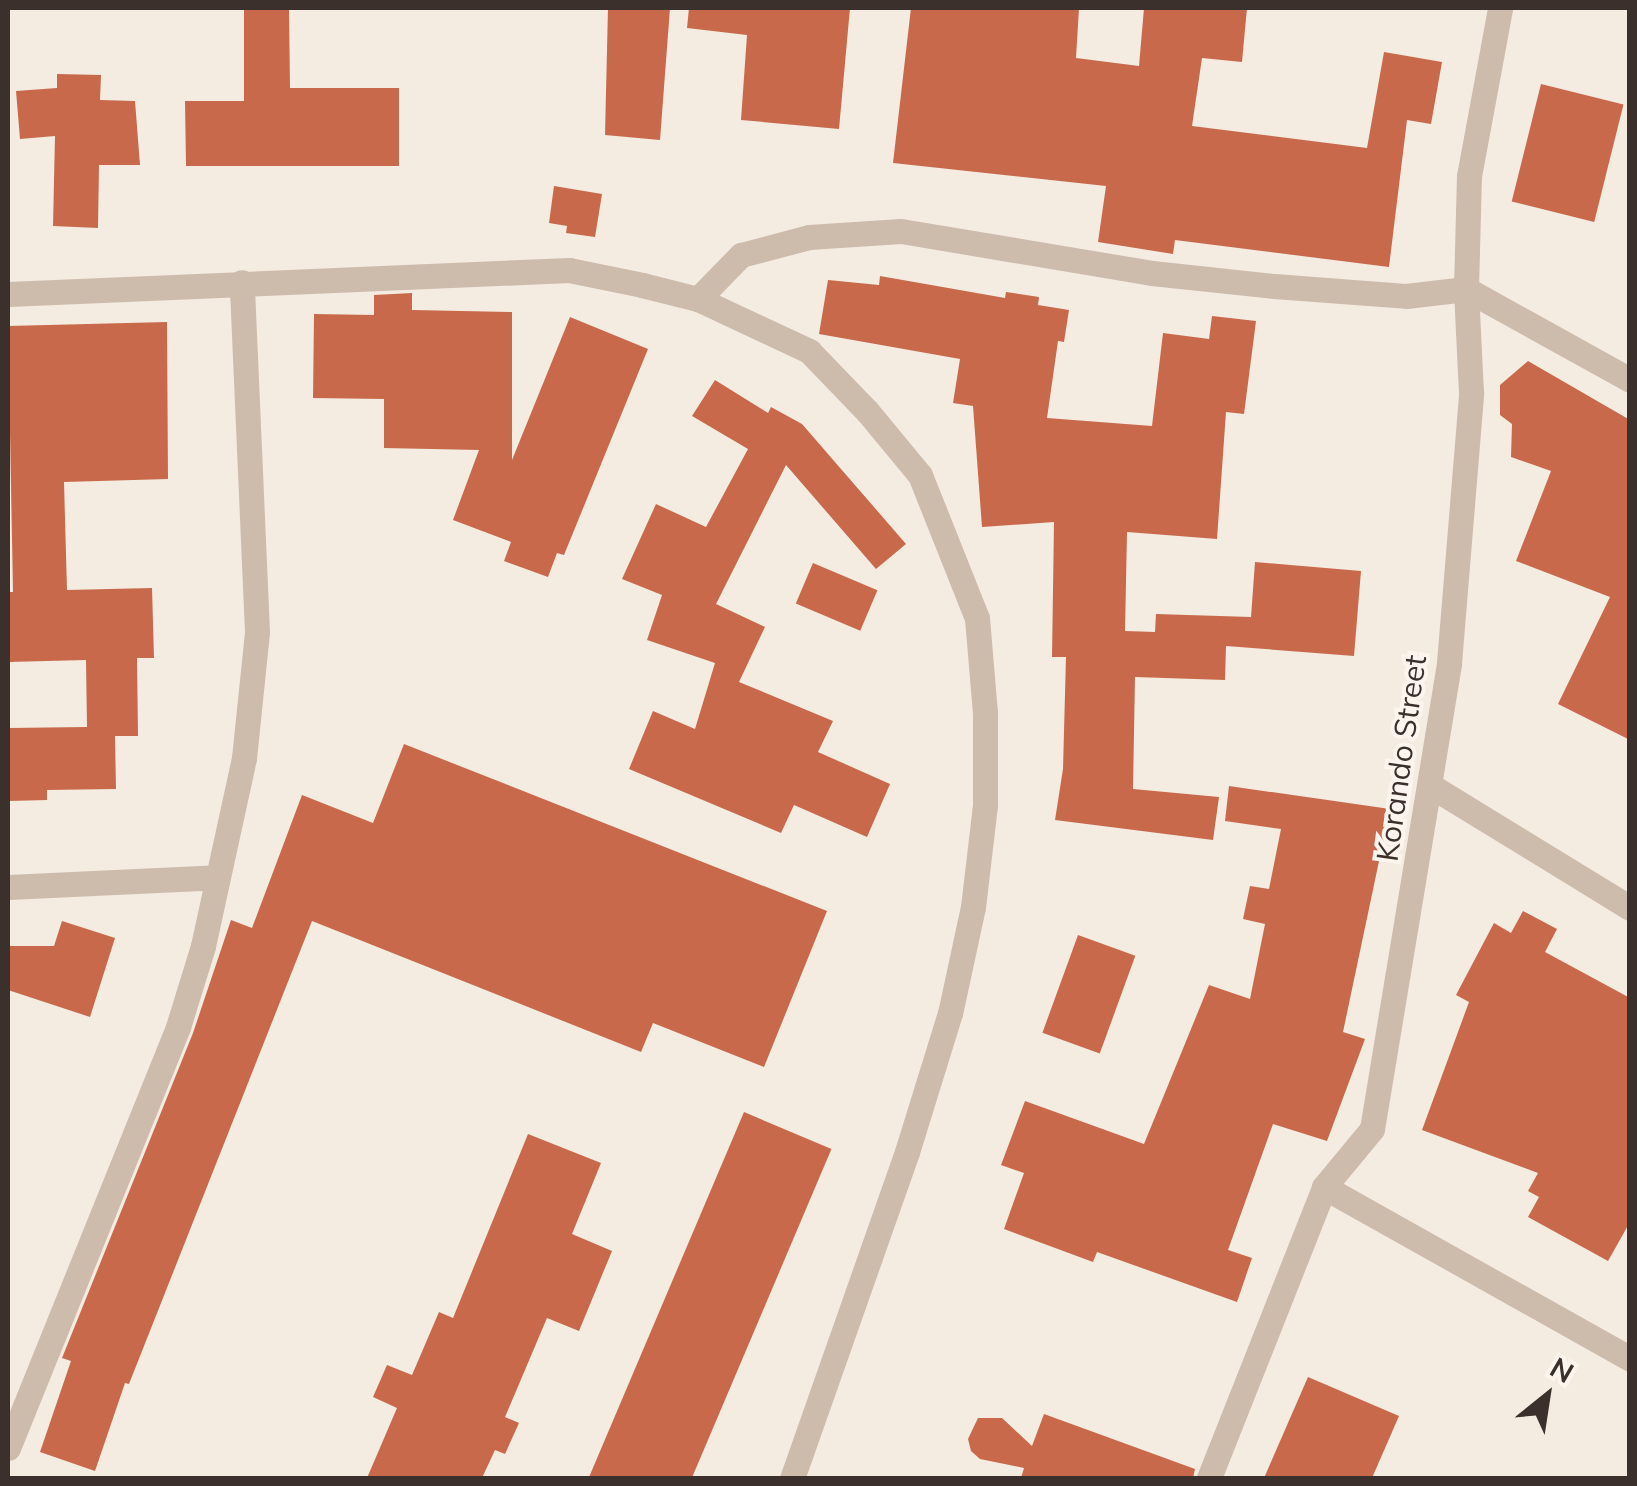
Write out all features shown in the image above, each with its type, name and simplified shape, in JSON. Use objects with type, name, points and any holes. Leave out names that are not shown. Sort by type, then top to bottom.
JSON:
[{"type":"street","name":"Korando Street","points":[[1209,1478],[1324,1187],[1372,1129],[1449,663],[1471,393],[1466,289],[1468,176],[1500,8]]},
{"type":"street","points":[[698,299],[741,255],[809,236],[900,231],[1152,273],[1274,286],[1406,296],[1466,289],[1630,380]]},
{"type":"street","points":[[8,294],[569,270],[698,299],[809,351],[920,475],[977,618],[985,713],[985,805],[974,907],[950,1013],[851,1318],[792,1478]]},
{"type":"street","points":[[8,1448],[178,1027],[203,946],[244,758],[258,632],[242,282]]},
{"type":"street","points":[[1431,786],[1630,908]]},
{"type":"street","points":[[8,887],[217,877]]},
{"type":"street","points":[[1324,1187],[1630,1359]]},
{"type":"building","points":[[244,8],[289,8],[290,88],[399,88],[399,166],[186,166],[185,101],[244,101]]},
{"type":"building","points":[[608,8],[670,8],[660,140],[605,135]]},
{"type":"building","points":[[689,8],[850,8],[839,129],[741,120],[747,35],[687,28]]},
{"type":"building","points":[[911,8],[1079,8],[1076,58],[1139,66],[1144,8],[1247,8],[1242,62],[1202,58],[1192,126],[1367,148],[1384,52],[1442,62],[1431,124],[1407,120],[1389,267],[1175,240],[1173,254],[1098,242],[1106,186],[893,163]]},
{"type":"building","points":[[57,74],[101,75],[100,100],[135,101],[140,165],[99,165],[98,228],[53,226],[55,136],[20,139],[16,91],[57,88]]},
{"type":"building","points":[[1541,84],[1623,105],[1594,222],[1512,201]]},
{"type":"building","points":[[554,186],[602,194],[595,237],[566,233],[567,226],[549,223]]},
{"type":"building","points":[[880,276],[1005,298],[1006,292],[1039,297],[1038,305],[1069,310],[1064,342],[1058,341],[1047,418],[1152,426],[1163,333],[1209,339],[1212,316],[1256,321],[1244,414],[1226,412],[1217,539],[1127,532],[1125,631],[1155,632],[1156,614],[1251,617],[1255,562],[1361,571],[1354,656],[1226,646],[1225,680],[1135,677],[1133,789],[1219,797],[1213,840],[1055,820],[1063,769],[1066,657],[1052,657],[1054,522],[982,527],[973,406],[953,403],[960,359],[819,334],[828,280],[879,285]]},
{"type":"building","points":[[412,293],[412,310],[512,312],[512,460],[570,317],[648,349],[564,555],[557,553],[548,577],[504,561],[511,542],[453,520],[479,450],[384,448],[384,399],[313,398],[314,314],[374,315],[374,295]]},
{"type":"building","points":[[167,322],[168,479],[64,482],[67,590],[152,588],[154,658],[137,658],[138,736],[115,736],[116,789],[47,790],[47,800],[8,801],[8,728],[87,727],[86,660],[8,662],[8,592],[13,592],[8,326]]},
{"type":"building","points":[[1528,361],[1630,420],[1630,740],[1558,704],[1610,597],[1516,561],[1551,471],[1511,457],[1512,424],[1500,415],[1500,385]]},
{"type":"building","points":[[715,380],[768,413],[771,407],[802,424],[906,544],[876,569],[786,465],[716,604],[765,627],[739,682],[833,721],[818,752],[890,784],[867,837],[794,805],[781,833],[629,769],[653,711],[695,729],[715,663],[647,640],[662,595],[622,579],[656,504],[706,527],[748,449],[692,416]]},
{"type":"building","points":[[813,563],[877,590],[860,631],[796,604]]},
{"type":"building","points":[[404,744],[827,911],[764,1067],[653,1023],[641,1052],[312,921],[129,1384],[125,1383],[95,1471],[40,1452],[71,1361],[62,1358],[193,1033],[231,920],[252,928],[302,795],[373,823]]},
{"type":"building","points":[[1229,786],[1390,809],[1343,1032],[1365,1039],[1327,1141],[1273,1124],[1228,1250],[1252,1258],[1237,1302],[1097,1252],[1093,1262],[1004,1229],[1024,1173],[1001,1165],[1025,1101],[1144,1144],[1209,985],[1250,999],[1265,924],[1243,919],[1250,886],[1269,889],[1281,829],[1225,821]]},
{"type":"building","points":[[1523,911],[1557,929],[1545,952],[1630,998],[1630,1222],[1608,1261],[1528,1217],[1539,1197],[1528,1191],[1538,1173],[1422,1130],[1469,1002],[1456,995],[1494,923],[1511,933]]},
{"type":"building","points":[[62,921],[115,938],[90,1017],[8,990],[8,946],[54,946]]},
{"type":"building","points":[[1078,935],[1135,956],[1100,1054],[1042,1033]]},
{"type":"building","points":[[744,1112],[831,1149],[692,1478],[589,1477]]},
{"type":"building","points":[[528,1134],[601,1163],[572,1234],[612,1251],[579,1331],[547,1318],[505,1417],[519,1423],[505,1454],[495,1450],[482,1478],[367,1478],[397,1408],[373,1397],[387,1365],[412,1375],[439,1312],[453,1318]]},
{"type":"building","points":[[1308,1377],[1399,1416],[1372,1478],[1264,1478]]},
{"type":"building","points":[[1044,1414],[1195,1469],[1193,1478],[1021,1478],[1024,1468],[980,1459],[971,1451],[968,1439],[978,1418],[1002,1418],[1032,1446]]}]
